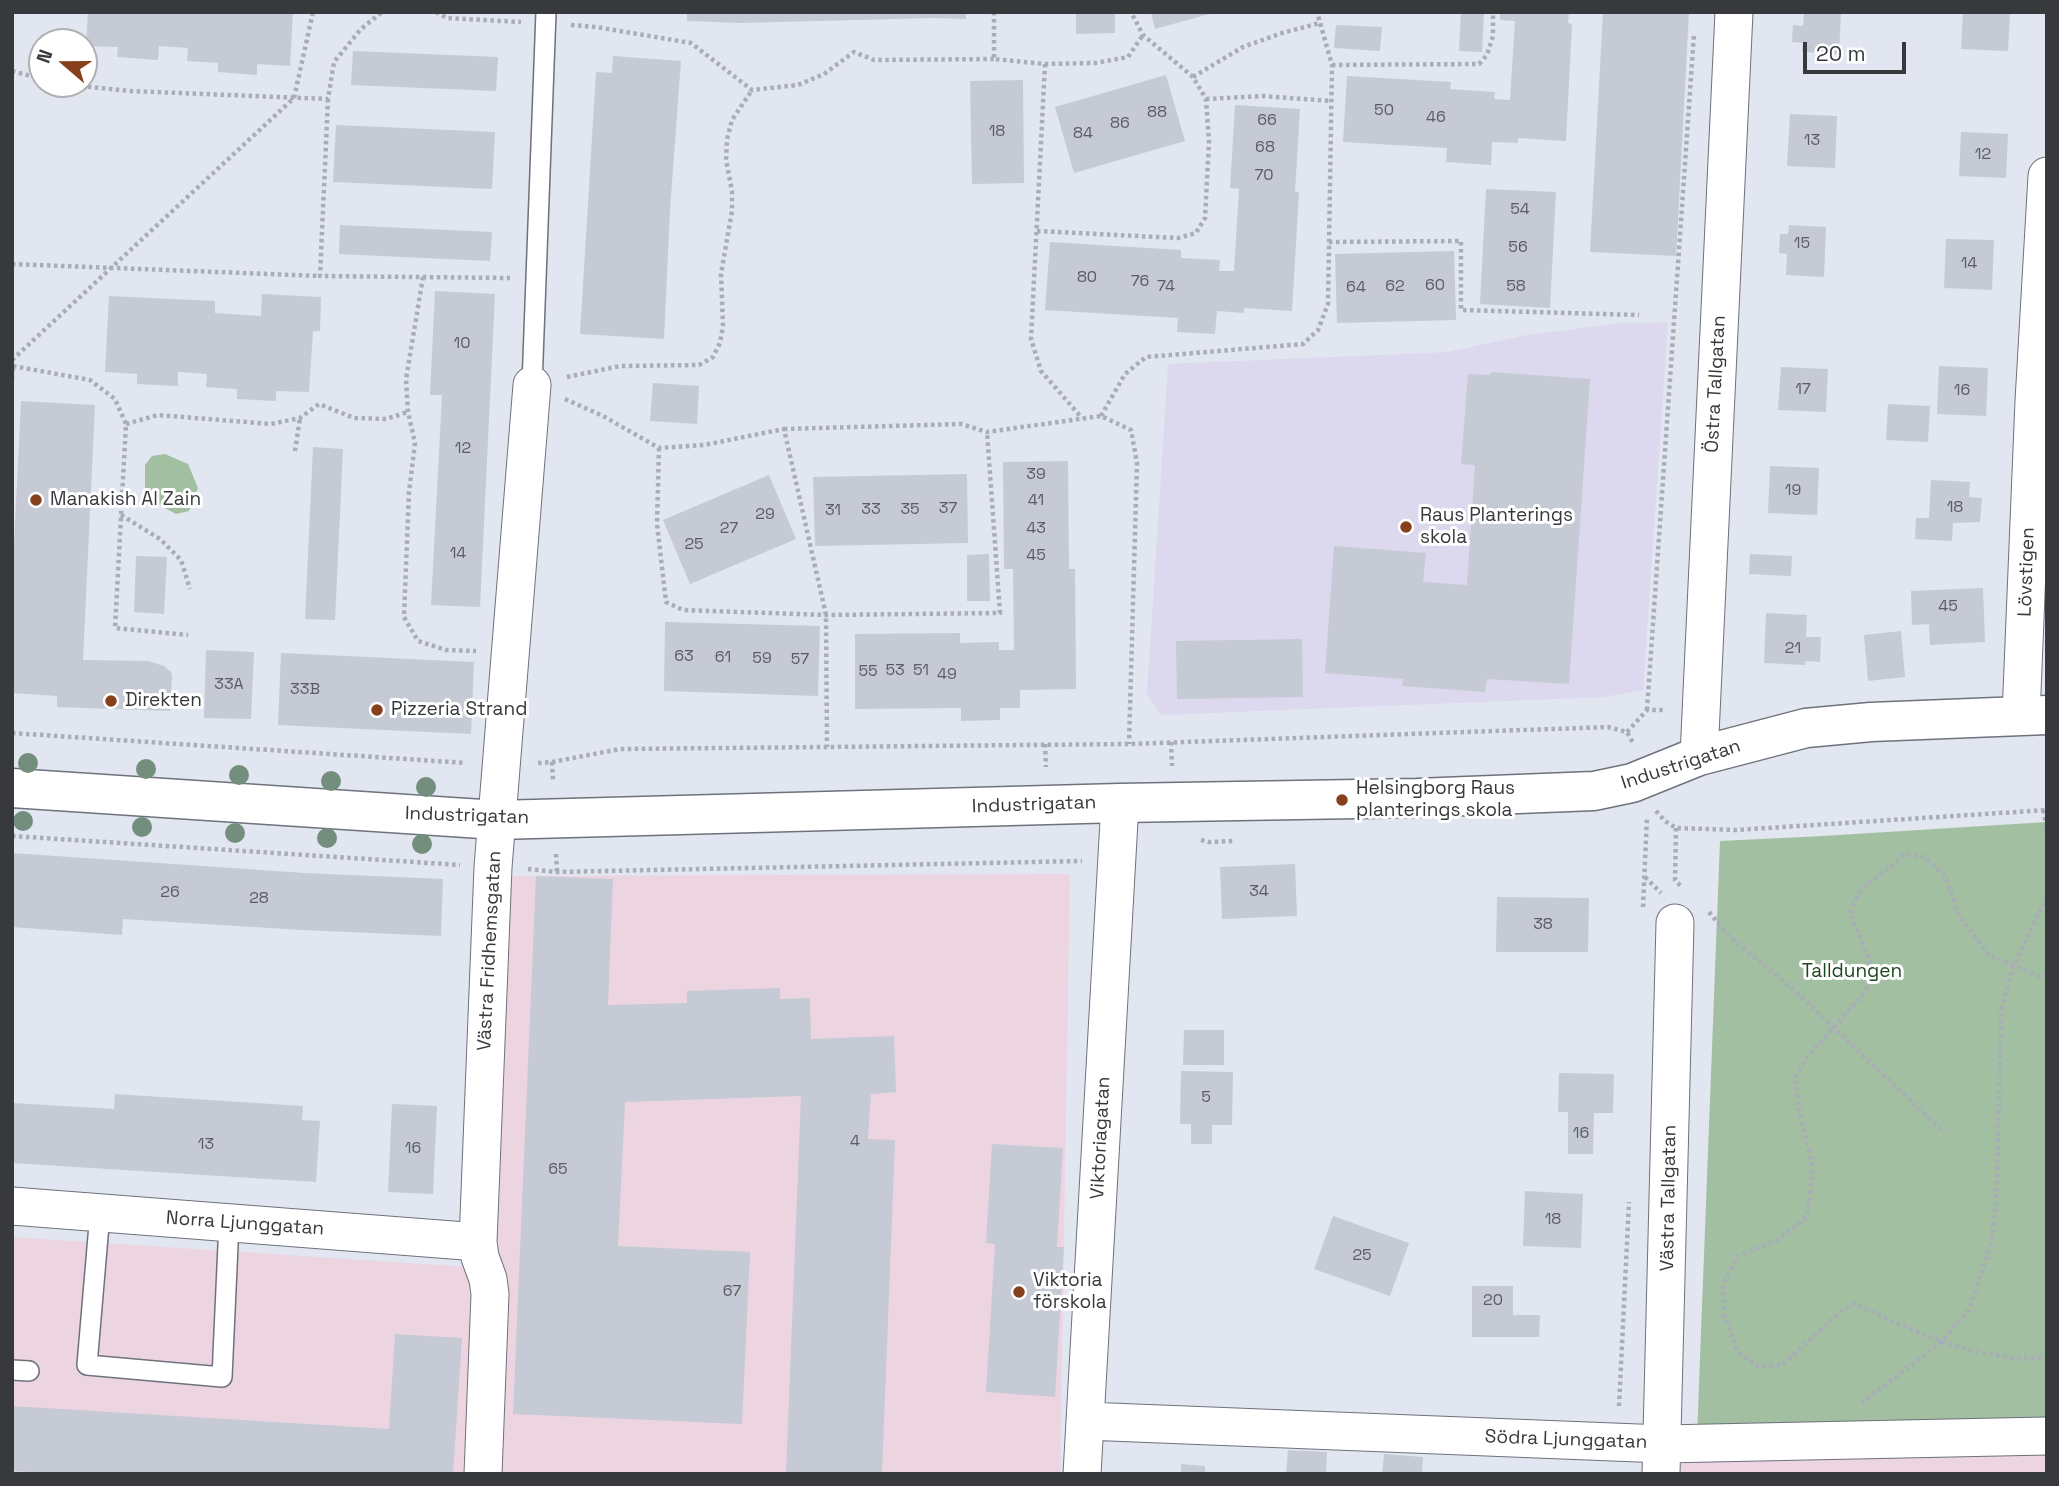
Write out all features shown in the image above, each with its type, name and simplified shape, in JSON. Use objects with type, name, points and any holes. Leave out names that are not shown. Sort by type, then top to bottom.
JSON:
[{"type":"street","name":"Östra Tallgatan","points":[[1699,756],[1734,12]]},
{"type":"street","name":"Lövstigen","points":[[2034,715],[2047,176]]},
{"type":"street","name":"Västra Fridhemsgatan","points":[[483,1474],[490,1294],[478,1242],[493,867],[532,385]]},
{"type":"street","name":"Industrigatan","points":[[12,788],[497,821],[1119,803],[1342,800],[1594,791],[1632,783],[1699,756],[1806,728],[1871,722],[2034,715]]},
{"type":"street","name":"Viktoriagatan","points":[[1082,1474],[1119,803]]},
{"type":"street","name":"Västra Tallgatan","points":[[1662,1459],[1688,907]]},
{"type":"street","name":"Norra Ljunggatan","points":[[12,1206],[478,1242]]},
{"type":"street","name":"Södra Ljunggatan","points":[[1086,1421],[1662,1459],[1826,1441],[2047,1436]]},
{"type":"lane","points":[[532,385],[546,18]]},
{"type":"lane","points":[[100,1213],[87,1365],[222,1377],[229,1223]]},
{"type":"path","points":[[12,379],[12,364],[294,98],[313,12]]},
{"type":"path","points":[[320,276],[328,99],[334,62],[361,29],[382,12]]},
{"type":"path","points":[[436,12],[447,18],[546,18],[691,43],[752,90],[798,85],[824,74],[854,52],[874,60],[994,59],[1045,64],[1095,63],[1128,57],[1143,35]]},
{"type":"path","points":[[994,12],[994,59]]},
{"type":"path","points":[[1037,231],[1178,238],[1196,233],[1205,218],[1209,142],[1206,99],[1193,77],[1143,35],[1131,12]]},
{"type":"path","points":[[1101,416],[1125,374],[1146,357],[1303,344],[1318,330],[1328,304],[1332,65],[1317,12]]},
{"type":"path","points":[[1332,65],[1479,64],[1487,55],[1493,36],[1493,12]]},
{"type":"path","points":[[1193,77],[1243,47],[1320,23]]},
{"type":"path","points":[[1647,710],[1695,26]]},
{"type":"path","points":[[1045,64],[1031,339],[1041,371],[1083,419]]},
{"type":"path","points":[[98,88],[328,99]]},
{"type":"path","points":[[532,385],[620,366],[699,365],[713,357],[720,343],[723,326],[721,274],[732,211],[732,191],[726,160],[727,139],[732,120],[752,90]]},
{"type":"path","points":[[1206,99],[1263,96],[1331,100]]},
{"type":"path","points":[[1329,242],[1461,241],[1461,310],[1639,315]]},
{"type":"path","points":[[12,264],[320,276],[536,278]]},
{"type":"path","points":[[423,277],[406,379],[408,412],[415,443],[409,492],[404,617],[418,641],[446,650],[511,652]]},
{"type":"path","points":[[12,364],[90,380],[115,399],[126,424],[115,628],[188,635]]},
{"type":"path","points":[[532,385],[603,416],[659,448],[704,445],[784,429],[961,424],[987,432],[1101,416],[1131,430],[1137,463],[1129,744]]},
{"type":"path","points":[[126,424],[158,415],[271,424],[300,418],[319,404],[354,418],[386,419],[408,412]]},
{"type":"path","points":[[295,451],[300,418]]},
{"type":"path","points":[[784,429],[826,615],[827,747]]},
{"type":"path","points":[[659,448],[657,524],[666,601],[683,611],[826,615],[1000,613],[987,432]]},
{"type":"path","points":[[121,515],[160,538],[181,560],[190,589]]},
{"type":"path","points":[[12,733],[502,766],[552,762],[620,749],[1129,744],[1608,727],[1627,733],[1656,812],[1676,828],[1736,830],[2045,810],[2047,837]]},
{"type":"path","points":[[1045,744],[1046,767]]},
{"type":"path","points":[[1676,828],[1675,880],[1688,907],[1728,935],[1797,993],[1945,1133]]},
{"type":"path","points":[[12,836],[557,872],[1116,860]]},
{"type":"path","points":[[1192,837],[1209,842],[1236,841]]},
{"type":"path","points":[[2047,975],[2038,976],[1989,955],[1960,917],[1945,876],[1925,857],[1903,854],[1888,869],[1870,881],[1857,897],[1850,912],[1873,971],[1866,991],[1805,1060],[1796,1078],[1799,1110],[1813,1168],[1807,1217],[1777,1240],[1738,1256],[1723,1283],[1724,1314],[1738,1352],[1758,1366],[1782,1365],[1840,1312],[1854,1304],[1969,1350],[2018,1359],[2047,1357]]},
{"type":"path","points":[[1826,1441],[1874,1393],[1943,1341],[1969,1310],[1993,1242],[2001,1012],[2013,966],[2047,897]]},
{"type":"shaded area","name":"Raus Planterings skola","points":[[1668,322],[1643,690],[1604,697],[1161,715],[1147,694],[1168,364],[1448,352],[1527,335],[1621,323]]},
{"type":"shaded area","points":[[1070,874],[1060,1474],[12,1473],[12,1237],[470,1267],[505,876]]},
{"type":"shaded area","points":[[2047,1451],[2047,1474],[1665,1474],[1665,1461]]},
{"type":"green space","points":[[165,454],[188,464],[198,488],[189,511],[176,514],[156,503],[145,488],[145,465],[152,456]]},
{"type":"green space","name":"Talldungen","points":[[2047,822],[2047,1424],[1697,1436],[1720,841]]},
{"type":"building","points":[[88,12],[293,12],[290,66],[257,64],[257,75],[218,72],[218,63],[187,61],[188,48],[159,46],[158,60],[117,57],[118,47],[98,46],[98,28],[87,28]]},
{"type":"building","points":[[687,12],[966,12],[966,19],[741,23],[687,21]]},
{"type":"building","points":[[1076,12],[1115,12],[1115,33],[1076,34]]},
{"type":"building","points":[[1151,12],[1213,12],[1213,13],[1155,29]]},
{"type":"building","points":[[1461,12],[1484,12],[1482,52],[1459,51]]},
{"type":"building","points":[[1500,12],[1569,12],[1568,23],[1572,24],[1566,141],[1518,138],[1518,143],[1492,142],[1491,165],[1446,162],[1447,148],[1343,142],[1347,76],[1451,82],[1450,89],[1495,92],[1494,99],[1510,100],[1515,21],[1500,20]]},
{"type":"building","points":[[1603,12],[1689,12],[1676,256],[1590,252]]},
{"type":"building","points":[[1804,12],[1841,12],[1839,54],[1802,52],[1803,43],[1792,42],[1793,25],[1803,26]]},
{"type":"building","points":[[1963,12],[2010,12],[2008,51],[1961,49]]},
{"type":"building","points":[[1336,25],[1382,27],[1380,51],[1334,48]]},
{"type":"building","points":[[353,51],[498,57],[496,91],[351,85]]},
{"type":"building","points":[[613,56],[681,61],[664,339],[580,334],[596,72],[612,73]]},
{"type":"building","points":[[1166,75],[1185,141],[1074,173],[1055,107]]},
{"type":"building","points":[[1023,80],[1024,183],[972,184],[970,81]]},
{"type":"building","points":[[1235,105],[1300,109],[1295,192],[1299,192],[1292,311],[1244,308],[1244,313],[1217,311],[1215,334],[1177,332],[1178,318],[1045,310],[1050,242],[1181,250],[1181,258],[1220,260],[1219,271],[1234,271],[1239,189],[1230,188]]},
{"type":"building","points":[[1790,114],[1837,116],[1835,168],[1787,166]]},
{"type":"building","points":[[336,125],[495,132],[492,189],[333,182]]},
{"type":"building","points":[[1961,132],[2008,134],[2006,178],[1959,176]]},
{"type":"building","points":[[1486,189],[1556,192],[1550,308],[1480,304]]},
{"type":"building","points":[[340,225],[492,232],[490,261],[339,254]]},
{"type":"building","points":[[1789,225],[1826,227],[1824,277],[1786,275],[1787,254],[1779,253],[1780,234],[1788,234]]},
{"type":"building","points":[[1946,239],[1994,240],[1992,290],[1944,288]]},
{"type":"building","points":[[1454,251],[1456,320],[1337,323],[1335,254]]},
{"type":"building","points":[[435,291],[495,294],[480,607],[431,605],[442,395],[430,395]]},
{"type":"building","points":[[262,294],[321,297],[320,331],[313,331],[309,392],[276,391],[276,401],[237,399],[237,389],[206,387],[207,374],[178,372],[178,386],[137,384],[137,374],[105,372],[109,296],[215,301],[215,313],[261,316]]},
{"type":"building","points":[[1939,366],[1988,368],[1986,416],[1937,414]]},
{"type":"building","points":[[1781,367],[1828,369],[1826,412],[1778,410]]},
{"type":"building","points":[[1491,372],[1590,379],[1569,684],[1487,679],[1485,692],[1402,686],[1403,679],[1325,673],[1334,546],[1426,553],[1423,582],[1467,585],[1475,465],[1461,464],[1468,374],[1490,375]]},
{"type":"building","points":[[653,383],[699,386],[697,424],[650,421]]},
{"type":"building","points":[[21,401],[95,405],[83,660],[148,661],[164,666],[172,676],[170,711],[57,707],[57,696],[12,693],[12,584]]},
{"type":"building","points":[[1888,404],[1930,406],[1928,442],[1886,440]]},
{"type":"building","points":[[313,447],[343,449],[335,620],[305,619]]},
{"type":"building","points":[[1068,461],[1069,569],[1075,569],[1076,689],[1020,690],[1020,708],[1000,708],[1000,720],[961,721],[961,708],[855,709],[855,634],[960,633],[960,643],[999,642],[999,650],[1014,650],[1013,569],[1004,569],[1003,462]]},
{"type":"building","points":[[1770,466],[1819,468],[1817,515],[1768,513]]},
{"type":"building","points":[[967,474],[968,543],[815,546],[813,477]]},
{"type":"building","points":[[769,475],[796,539],[690,584],[663,520]]},
{"type":"building","points":[[1931,480],[1970,482],[1969,497],[1982,498],[1980,522],[1953,523],[1952,541],[1915,539],[1916,518],[1929,518]]},
{"type":"building","points":[[989,554],[990,601],[967,601],[967,555]]},
{"type":"building","points":[[1750,554],[1792,556],[1791,576],[1749,574]]},
{"type":"building","points":[[136,556],[167,557],[164,614],[134,612]]},
{"type":"building","points":[[1983,588],[1985,642],[1930,645],[1929,624],[1912,625],[1911,591]]},
{"type":"building","points":[[1766,613],[1807,615],[1806,637],[1821,637],[1820,662],[1805,661],[1805,665],[1764,663]]},
{"type":"building","points":[[665,622],[820,626],[818,696],[664,691]]},
{"type":"building","points":[[1901,631],[1905,677],[1868,681],[1864,635]]},
{"type":"building","points":[[1302,639],[1303,697],[1177,699],[1176,641]]},
{"type":"building","points":[[206,650],[254,652],[251,719],[204,718]]},
{"type":"building","points":[[281,653],[474,662],[471,734],[278,725]]},
{"type":"building","points":[[12,853],[305,873],[443,879],[441,936],[123,919],[122,935],[12,927]]},
{"type":"building","points":[[1295,864],[1297,916],[1222,919],[1220,867]]},
{"type":"building","points":[[536,876],[613,879],[608,1005],[687,1003],[687,991],[780,988],[780,999],[810,998],[811,1039],[894,1036],[896,1092],[871,1094],[868,1139],[895,1140],[882,1474],[786,1474],[801,1096],[625,1102],[618,1246],[750,1252],[742,1424],[513,1414]]},
{"type":"building","points":[[1497,897],[1589,898],[1588,952],[1496,952]]},
{"type":"building","points":[[1184,1030],[1224,1030],[1224,1065],[1183,1065]]},
{"type":"building","points":[[1181,1071],[1233,1072],[1232,1125],[1212,1125],[1212,1144],[1191,1144],[1191,1124],[1180,1124]]},
{"type":"building","points":[[1559,1073],[1614,1074],[1613,1113],[1594,1113],[1593,1154],[1568,1154],[1568,1112],[1558,1112]]},
{"type":"building","points":[[115,1094],[303,1106],[302,1120],[320,1121],[316,1182],[12,1163],[12,1103],[114,1109]]},
{"type":"building","points":[[392,1104],[437,1106],[433,1194],[388,1192]]},
{"type":"building","points":[[992,1144],[1063,1148],[1057,1247],[1064,1247],[1055,1397],[986,1392],[995,1244],[986,1243]]},
{"type":"building","points":[[1525,1191],[1583,1194],[1581,1248],[1523,1246]]},
{"type":"building","points":[[1333,1216],[1409,1243],[1390,1296],[1314,1269]]},
{"type":"building","points":[[1472,1286],[1513,1286],[1513,1315],[1540,1315],[1539,1337],[1472,1337]]},
{"type":"building","points":[[395,1334],[462,1338],[453,1474],[64,1474],[12,1471],[12,1406],[389,1429]]},
{"type":"building","points":[[1288,1450],[1327,1452],[1326,1474],[1286,1474]]},
{"type":"building","points":[[1384,1454],[1423,1457],[1422,1474],[1382,1474]]},
{"type":"building","points":[[1181,1464],[1205,1466],[1205,1474],[1181,1474]]},
{"type":"place","name":"Manakish Al Zain","points":[[36,500]]},
{"type":"place","name":"Raus Planterings skola","points":[[1406,527]]},
{"type":"place","name":"Direkten","points":[[111,701]]},
{"type":"place","name":"Pizzeria Strand","points":[[377,710]]},
{"type":"place","name":"Helsingborg Raus planterings skola","points":[[1342,800]]},
{"type":"place","name":"Viktoria förskola","points":[[1019,1292]]}]
